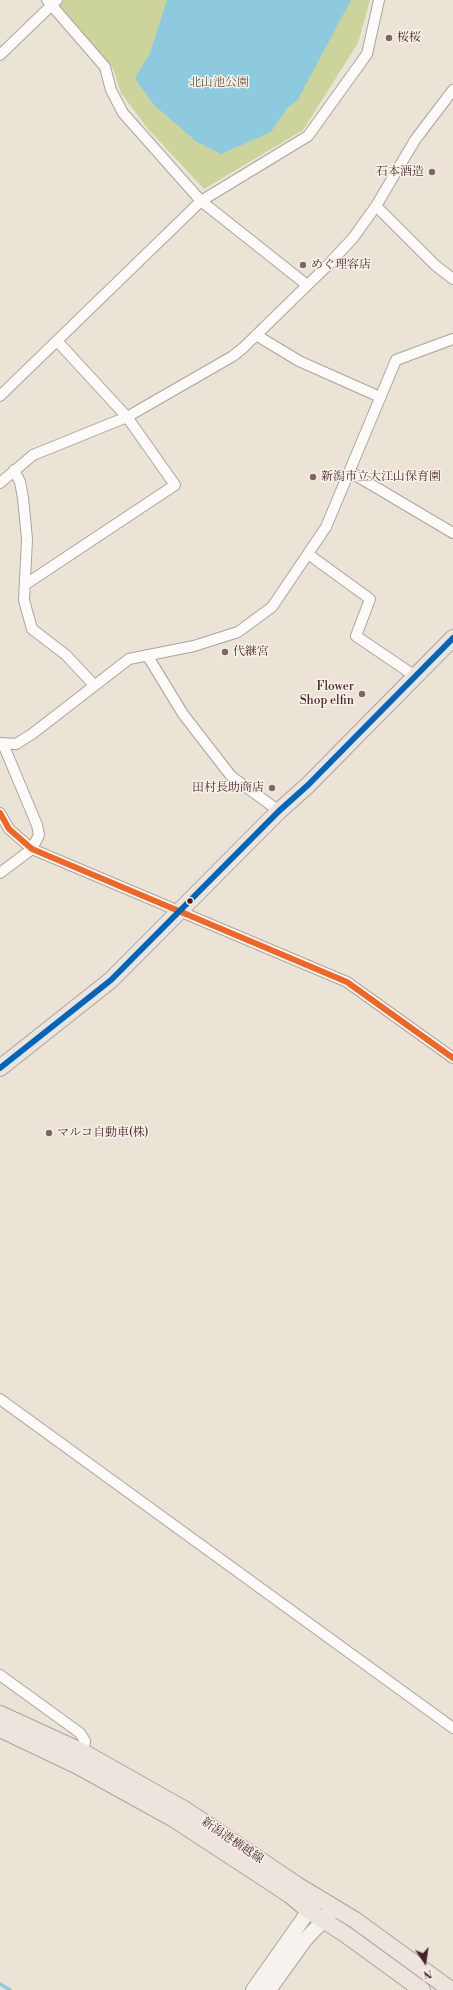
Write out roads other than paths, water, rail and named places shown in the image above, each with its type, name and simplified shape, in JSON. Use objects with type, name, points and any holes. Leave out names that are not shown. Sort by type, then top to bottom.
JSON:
[{"type":"main road","points":[[0,1068],[111,980],[279,811],[308,785],[453,638]]},
{"type":"main road","name":"新潟港横越線","points":[[0,1714],[83,1752],[184,1809],[334,1909],[355,1920],[451,1990]]},
{"type":"main road","name":"新潟港横越線","points":[[0,1729],[78,1766],[174,1819],[290,1895],[309,1911],[345,1934],[422,1990]]},
{"type":"street","points":[[0,396],[58,342],[202,201],[308,136],[367,54],[379,0]]},
{"type":"street","points":[[1,53],[52,2],[104,67],[111,90],[123,113],[202,201],[307,285]]},
{"type":"street","points":[[0,483],[33,455],[127,417],[233,356],[326,267],[353,238],[376,206],[415,140],[453,90]]},
{"type":"street","points":[[376,206],[435,265],[453,279]]},
{"type":"street","points":[[256,335],[299,361],[380,397]]},
{"type":"street","points":[[0,873],[32,849],[39,835],[37,825],[1,744],[16,744],[32,734],[129,659],[194,646],[238,632],[272,607],[326,527],[396,360],[453,340]]},
{"type":"street","points":[[26,584],[175,484],[127,417],[58,342]]},
{"type":"street","points":[[14,470],[20,482],[23,498],[27,540],[24,600],[32,629],[66,655],[94,686]]},
{"type":"street","points":[[350,472],[453,533]]},
{"type":"street","points":[[308,554],[370,598],[356,636],[415,676]]},
{"type":"street","points":[[147,656],[183,714],[231,776],[279,811]]},
{"type":"street","points":[[0,813],[9,829],[32,849],[347,982],[453,1058]]},
{"type":"street","points":[[0,1399],[453,1728]]},
{"type":"street","points":[[0,1675],[80,1733],[85,1741],[83,1752]]},
{"type":"street","points":[[253,1990],[318,1898]]},
{"type":"street","points":[[269,1990],[305,1940],[334,1909]]},
{"type":"water","name":"北山池公園","points":[[167,0],[351,0],[297,101],[288,107],[271,132],[221,154],[197,142],[153,104],[135,78],[150,53]]},
{"type":"waterway","points":[[0,1984],[10,1990]]},
{"type":"place","name":"桜桜","points":[[389,38]]},
{"type":"place","name":"石本酒造","points":[[432,172]]},
{"type":"place","name":"めぐ理容店","points":[[303,265]]},
{"type":"place","name":"新潟市立大江山保育園","points":[[313,477]]},
{"type":"place","name":"代継宮","points":[[225,652]]},
{"type":"place","name":"Flower Shop elfin","points":[[362,694]]},
{"type":"place","name":"田村長助商店","points":[[272,788]]},
{"type":"place","name":"マルコ自動車(株)","points":[[49,1133]]}]
